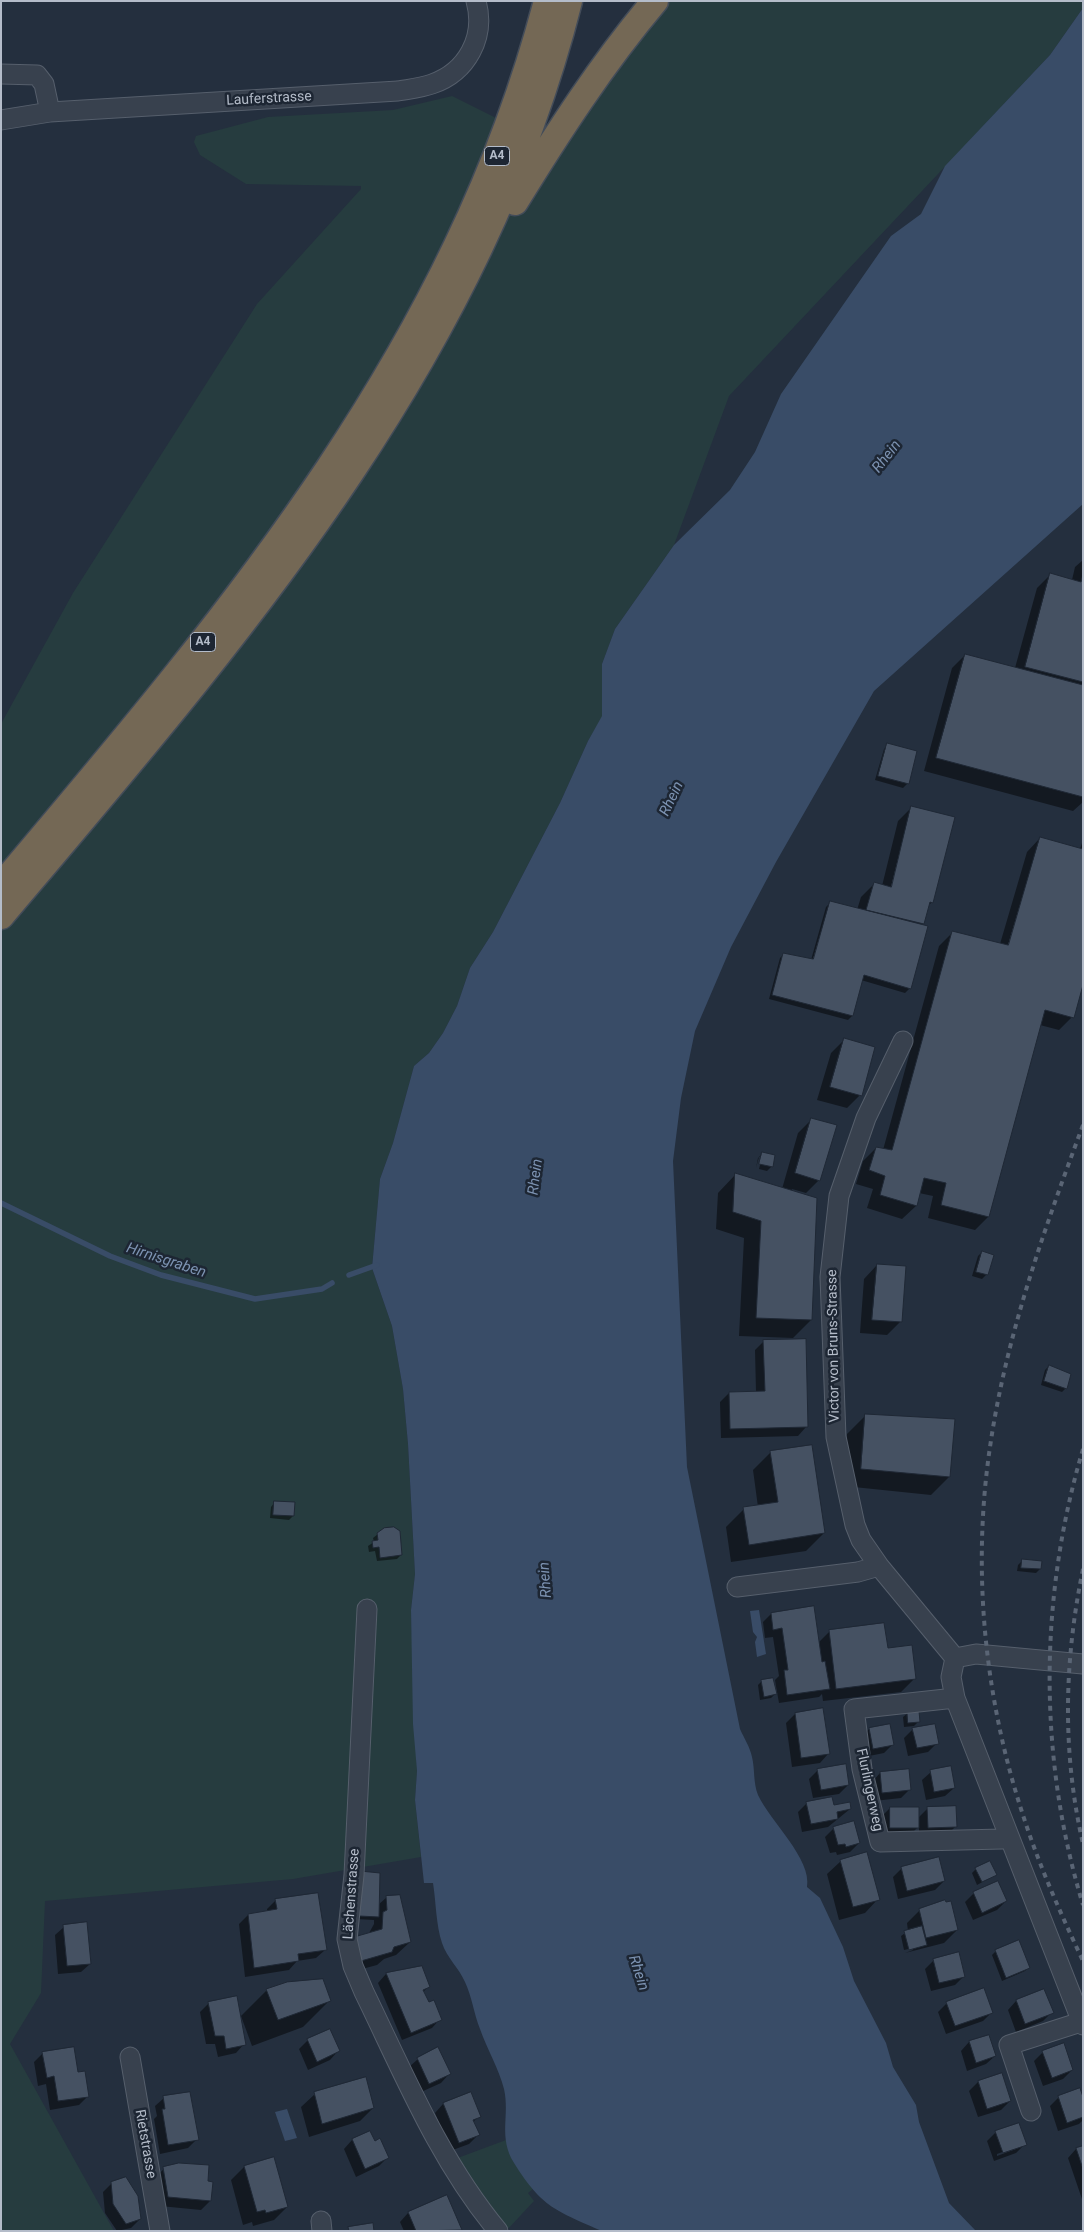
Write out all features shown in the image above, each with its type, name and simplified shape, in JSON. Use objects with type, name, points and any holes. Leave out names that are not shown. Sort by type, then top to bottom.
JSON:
[{"type":"highway","name":"A4","points":[[1,886],[229,610],[324,478],[381,389],[426,310],[477,204],[519,95],[546,1]]},
{"type":"highway","name":"A4","points":[[1,916],[207,668],[293,557],[385,422],[457,296],[499,209],[549,74],[569,1]]},
{"type":"highway","points":[[457,296],[577,104],[620,44],[655,1]]},
{"type":"street","name":"Lauferstrasse","points":[[1,120],[50,112],[398,91],[430,85],[449,76],[470,55],[479,28],[476,1]]},
{"type":"street","points":[[1,74],[37,75],[44,84],[50,112]]},
{"type":"street","name":"Victor von Bruns-Strasse","points":[[903,1041],[866,1118],[839,1196],[830,1278],[836,1437],[855,1524],[862,1540],[879,1566],[955,1658]]},
{"type":"street","points":[[738,1588],[858,1572],[879,1566]]},
{"type":"street","name":"Lächenstrasse","points":[[366,1609],[354,1875],[347,1939],[353,1966],[364,1992],[440,2147],[467,2190],[498,2231]]},
{"type":"street","points":[[1031,2111],[1009,2045],[1082,2024],[955,1698],[952,1677],[955,1658],[976,1654],[1083,1664]]},
{"type":"street","name":"Flurlingerweg","points":[[955,1698],[854,1709],[862,1769],[880,1842],[1002,1839],[1009,1837]]},
{"type":"street","name":"Rietstrasse","points":[[130,2057],[160,2231]]},
{"type":"green space","points":[[655,1],[1083,1],[1083,8],[1050,55],[729,396],[674,545],[615,629],[602,664],[603,716],[588,741],[560,803],[493,932],[470,968],[457,1006],[443,1033],[429,1053],[414,1066],[393,1143],[380,1179],[372,1268],[392,1326],[403,1389],[408,1444],[415,1574],[411,1610],[417,1771],[415,1800],[421,1857],[293,1879],[45,1901],[41,1993],[10,2044],[114,2231],[1,2231],[1,724],[73,593],[257,304],[361,189],[361,186],[246,184],[200,155],[194,142],[196,136],[268,117],[393,110],[452,96],[550,145]]},
{"type":"green space","points":[[506,2140],[513,2161],[533,2189],[528,2193],[534,2201],[507,2230],[455,2159]]},
{"type":"water","name":"Rhein","points":[[1083,8],[1083,504],[874,691],[776,862],[731,947],[695,1031],[681,1098],[673,1161],[687,1467],[740,1729],[753,1762],[756,1790],[764,1805],[797,1852],[807,1876],[807,1887],[820,1898],[843,1947],[854,1981],[886,2043],[893,2067],[916,2105],[919,2122],[949,2203],[976,2231],[602,2231],[562,2213],[542,2199],[533,2190],[514,2163],[509,2153],[505,2135],[506,2108],[502,2082],[480,2029],[465,1982],[442,1943],[437,1921],[433,1883],[424,1883],[415,1800],[417,1771],[413,1724],[411,1610],[415,1574],[408,1444],[403,1389],[392,1326],[372,1268],[380,1179],[393,1143],[414,1066],[429,1053],[443,1033],[457,1006],[470,968],[493,932],[560,803],[588,741],[602,716],[602,664],[615,629],[674,545],[730,490],[755,452],[781,394],[891,236],[921,214],[945,166],[1050,55]]},
{"type":"water","points":[[759,1610],[766,1654],[757,1657],[755,1642],[757,1637],[753,1632],[750,1611]]},
{"type":"water","points":[[287,2109],[297,2138],[285,2141],[275,2112]]},
{"type":"building","points":[[1050,573],[1081,582],[1083,574],[1083,682],[1025,667]]},
{"type":"building","points":[[965,654],[1083,685],[1083,797],[936,758]]},
{"type":"building","points":[[887,743],[917,751],[909,784],[878,776]]},
{"type":"building","points":[[911,806],[955,817],[933,903],[930,902],[924,924],[866,910],[874,882],[891,887]]},
{"type":"building","points":[[1040,837],[1083,849],[1083,985],[1074,1018],[1045,1010],[989,1217],[941,1205],[946,1183],[924,1178],[917,1206],[880,1195],[885,1176],[869,1170],[876,1147],[892,1150],[952,931],[1008,945]]},
{"type":"building","points":[[830,901],[928,926],[911,989],[864,975],[853,1016],[772,995],[783,953],[813,959]]},
{"type":"building","points":[[844,1038],[875,1047],[862,1096],[830,1087]]},
{"type":"building","points":[[811,1118],[837,1125],[820,1181],[795,1173]]},
{"type":"building","points":[[762,1152],[775,1155],[773,1167],[759,1164]]},
{"type":"building","points":[[735,1173],[817,1198],[812,1320],[756,1318],[761,1221],[733,1212]]},
{"type":"building","points":[[982,1251],[994,1255],[988,1275],[976,1272]]},
{"type":"building","points":[[877,1264],[906,1266],[902,1322],[872,1320]]},
{"type":"building","points":[[806,1339],[808,1427],[730,1429],[729,1392],[765,1391],[763,1340]]},
{"type":"building","points":[[1049,1365],[1071,1374],[1067,1389],[1044,1381]]},
{"type":"building","points":[[865,1414],[955,1419],[950,1477],[861,1469]]},
{"type":"building","points":[[812,1445],[825,1533],[749,1545],[743,1507],[778,1502],[770,1451]]},
{"type":"building","points":[[274,1501],[295,1502],[294,1516],[273,1515]]},
{"type":"building","points":[[394,1527],[400,1531],[402,1555],[380,1558],[379,1547],[373,1548],[372,1541],[378,1540],[377,1533],[384,1528]]},
{"type":"building","points":[[1022,1559],[1042,1561],[1041,1569],[1021,1568]]},
{"type":"building","points":[[814,1606],[822,1662],[825,1661],[830,1689],[787,1695],[784,1670],[788,1670],[782,1628],[773,1630],[771,1613]]},
{"type":"building","points":[[884,1623],[888,1648],[912,1645],[916,1679],[836,1689],[829,1630]]},
{"type":"building","points":[[773,1678],[777,1694],[764,1697],[761,1680]]},
{"type":"building","points":[[823,1708],[830,1754],[801,1758],[795,1713]]},
{"type":"building","points":[[907,1711],[919,1711],[920,1722],[908,1723]]},
{"type":"building","points":[[890,1724],[894,1745],[873,1749],[869,1728]]},
{"type":"building","points":[[935,1724],[939,1744],[917,1748],[912,1728]]},
{"type":"building","points":[[846,1764],[849,1785],[821,1790],[817,1769]]},
{"type":"building","points":[[951,1766],[955,1788],[934,1792],[930,1770]]},
{"type":"building","points":[[909,1769],[911,1790],[882,1793],[880,1772]]},
{"type":"building","points":[[832,1797],[834,1805],[850,1802],[851,1809],[837,1812],[838,1819],[811,1824],[806,1802]]},
{"type":"building","points":[[956,1806],[957,1827],[928,1828],[927,1807]]},
{"type":"building","points":[[890,1807],[919,1807],[919,1828],[890,1828]]},
{"type":"building","points":[[854,1821],[860,1843],[846,1847],[845,1844],[838,1845],[833,1827]]},
{"type":"building","points":[[867,1852],[880,1900],[853,1907],[840,1860]]},
{"type":"building","points":[[939,1857],[945,1881],[907,1891],[901,1867]]},
{"type":"building","points":[[990,1861],[997,1875],[982,1882],[975,1868]]},
{"type":"building","points":[[360,1871],[380,1873],[379,1917],[359,1916]]},
{"type":"building","points":[[998,1881],[1007,1901],[982,1913],[973,1892]]},
{"type":"building","points":[[318,1893],[327,1950],[298,1954],[299,1961],[254,1968],[248,1914],[277,1909],[275,1899]]},
{"type":"building","points":[[400,1895],[411,1942],[394,1947],[392,1952],[361,1961],[354,1937],[382,1929],[383,1912],[387,1910],[386,1896]]},
{"type":"building","points":[[945,1900],[946,1902],[951,1901],[958,1930],[926,1938],[919,1909]]},
{"type":"building","points":[[87,1922],[91,1964],[67,1966],[63,1925]]},
{"type":"building","points":[[922,1926],[927,1945],[909,1950],[904,1931]]},
{"type":"building","points":[[1019,1940],[1030,1968],[1006,1978],[995,1950]]},
{"type":"building","points":[[959,1952],[965,1977],[939,1983],[933,1959]]},
{"type":"building","points":[[422,1966],[430,1987],[423,1990],[429,2002],[434,2000],[442,2020],[411,2033],[386,1973]]},
{"type":"building","points":[[323,1979],[331,2001],[278,2020],[266,1989],[287,1982]]},
{"type":"building","points":[[984,1988],[993,2013],[955,2026],[946,2002]]},
{"type":"building","points":[[1044,1989],[1054,2013],[1025,2024],[1016,2000]]},
{"type":"building","points":[[237,1996],[246,2045],[226,2049],[224,2036],[215,2036],[208,2002]]},
{"type":"building","points":[[330,2029],[340,2051],[317,2062],[307,2039]]},
{"type":"building","points":[[989,2035],[996,2056],[976,2063],[969,2041]]},
{"type":"building","points":[[1064,2043],[1073,2070],[1052,2078],[1042,2051]]},
{"type":"building","points":[[74,2047],[78,2072],[85,2071],[89,2097],[58,2101],[54,2076],[47,2078],[42,2052]]},
{"type":"building","points":[[438,2047],[451,2074],[429,2084],[417,2058]]},
{"type":"building","points":[[1002,2073],[1011,2101],[987,2109],[978,2081]]},
{"type":"building","points":[[366,2077],[374,2108],[322,2124],[314,2092]]},
{"type":"building","points":[[1080,2088],[1083,2097],[1083,2117],[1067,2123],[1058,2096]]},
{"type":"building","points":[[190,2092],[199,2140],[168,2145],[162,2109],[165,2109],[163,2096]]},
{"type":"building","points":[[471,2092],[481,2117],[473,2120],[480,2135],[459,2143],[443,2103]]},
{"type":"building","points":[[1019,2123],[1027,2145],[1003,2153],[995,2131]]},
{"type":"building","points":[[370,2131],[375,2141],[380,2138],[389,2158],[365,2169],[352,2139]]},
{"type":"building","points":[[1083,2146],[1083,2169],[1076,2148]]},
{"type":"building","points":[[274,2157],[288,2207],[266,2213],[265,2210],[257,2212],[244,2166]]},
{"type":"building","points":[[179,2163],[209,2165],[208,2181],[213,2182],[211,2201],[168,2197],[163,2167]]},
{"type":"building","points":[[126,2177],[138,2196],[141,2219],[126,2224],[113,2204],[111,2182]]},
{"type":"building","points":[[447,2195],[462,2230],[416,2231],[408,2212]]},
{"type":"building","points":[[373,2223],[374,2231],[349,2231],[348,2227]]},
{"type":"waterway","name":"Hirnisgraben","points":[[1,1203],[110,1256],[161,1275],[255,1299],[322,1289],[332,1283]]},
{"type":"waterway","name":"Hirnisgraben","points":[[349,1275],[377,1265]]},
{"type":"railway","points":[[1083,1125],[1054,1204],[1016,1324],[997,1406],[990,1447],[982,1539],[985,1631],[998,1723],[1009,1768],[1035,1850],[1083,1961]]},
{"type":"railway","points":[[1083,1449],[1069,1505],[1058,1562],[1052,1619],[1050,1677],[1052,1735],[1058,1792],[1068,1849],[1083,1905]]},
{"type":"railway","points":[[1083,1569],[1072,1638],[1068,1706],[1071,1775],[1083,1844]]}]
